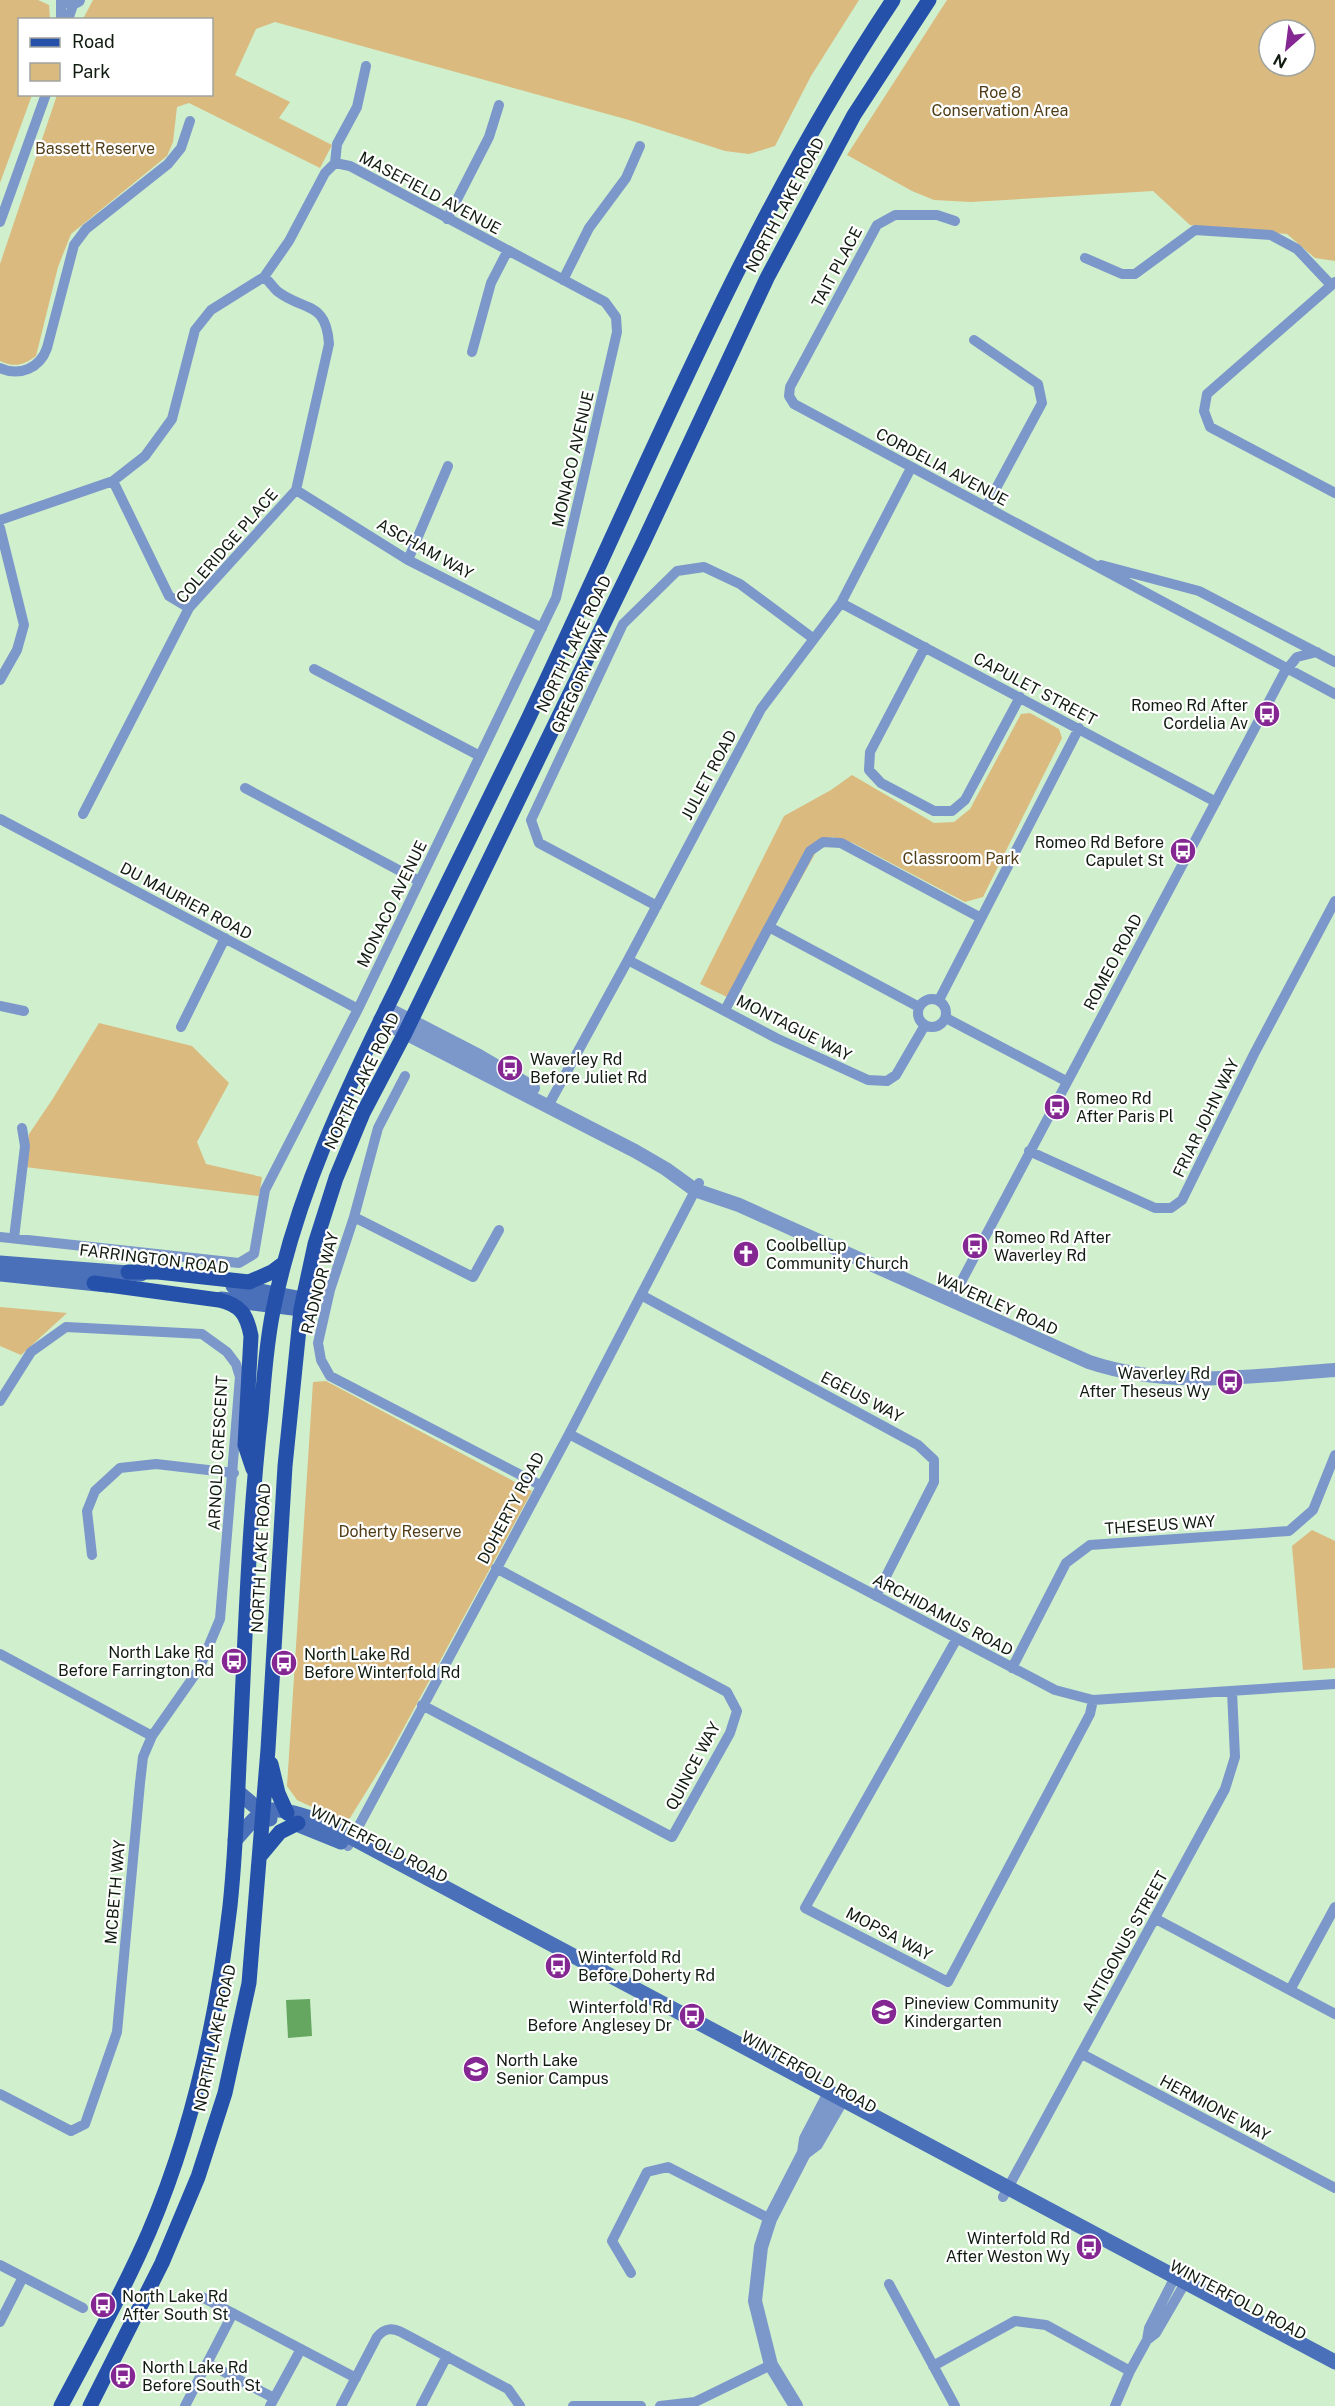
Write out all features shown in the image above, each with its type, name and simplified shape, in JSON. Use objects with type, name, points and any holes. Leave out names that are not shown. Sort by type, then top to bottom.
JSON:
[{"type":"main road","name":"NORTH LAKE ROAD","points":[[61,2406],[145,2240],[174,2169],[199,2085],[216,2002],[230,1902],[235,1840],[255,1471],[275,1299],[309,1181],[328,1133],[383,1014],[530,715],[741,266],[804,143],[893,0]]},
{"type":"main road","name":"NORTH LAKE ROAD","points":[[90,2406],[162,2264],[198,2177],[225,2093],[249,1983],[268,1749],[285,1466],[302,1304],[324,1211],[351,1139],[644,542],[766,278],[844,133],[929,0]]},
{"type":"main road","name":"FARRINGTON ROAD","points":[[0,1263],[128,1272],[302,1304]]},
{"type":"main road","points":[[128,1272],[158,1272],[249,1282],[272,1272],[284,1263]]},
{"type":"main road","name":"FARRINGTON ROAD","points":[[0,1274],[275,1299]]},
{"type":"main road","points":[[94,1283],[219,1300],[237,1306],[244,1312],[251,1336],[245,1448],[255,1471]]},
{"type":"main road","points":[[260,1856],[293,1818],[278,1793],[268,1749]]},
{"type":"main road","name":"WINTERFOLD ROAD","points":[[238,1792],[270,1819],[293,1818],[350,1842],[1005,2193],[1178,2284],[1335,2362]]},
{"type":"main road","points":[[235,1840],[263,1812]]},
{"type":"main road","name":"WINTERFOLD ROAD","points":[[1178,2284],[1335,2372]]},
{"type":"street","points":[[61,18],[69,1]]},
{"type":"street","points":[[68,18],[69,1]]},
{"type":"street","points":[[335,163],[338,144],[357,107],[366,66]]},
{"type":"street","points":[[0,222],[45,96]]},
{"type":"street","points":[[447,219],[489,137],[499,105]]},
{"type":"street","points":[[0,368],[11,372],[23,371],[33,368],[41,359],[47,348],[74,245],[86,229],[168,164],[181,148],[190,121]]},
{"type":"street","points":[[563,280],[589,228],[626,177],[640,146]]},
{"type":"street","name":"MASEFIELD AVENUE","points":[[0,520],[113,481],[145,456],[172,419],[195,330],[211,310],[264,277],[289,241],[325,173],[335,163],[350,166],[507,252],[605,302],[616,317]]},
{"type":"street","name":"TAIT PLACE","points":[[789,396],[790,387],[877,225],[896,215],[937,215],[955,220]]},
{"type":"street","points":[[1084,258],[1122,274],[1135,274],[1195,230],[1270,235],[1298,249],[1333,284],[1207,394],[1204,411],[1210,427],[1335,493]]},
{"type":"street","points":[[472,352],[491,283],[507,252]]},
{"type":"street","name":"COLERIDGE PLACE","points":[[83,814],[189,608],[296,490],[329,344],[328,326],[317,310],[278,291],[264,277]]},
{"type":"street","name":"MONACO AVENUE","points":[[0,1237],[239,1263],[254,1254],[265,1190],[358,1009],[556,598],[617,332],[616,317]]},
{"type":"street","points":[[974,340],[1038,384],[1042,403],[986,507]]},
{"type":"street","name":"CORDELIA AVENUE","points":[[789,396],[794,404],[911,468],[1335,694]]},
{"type":"street","points":[[408,560],[448,466]]},
{"type":"street","name":"JULIET ROAD","points":[[550,1102],[762,709],[841,603],[911,468]]},
{"type":"street","points":[[113,481],[169,596],[189,608]]},
{"type":"street","name":"ASCHAM WAY","points":[[296,490],[408,560],[542,628]]},
{"type":"street","points":[[0,528],[24,625],[17,650],[0,680]]},
{"type":"street","name":"CORDELIA AVENUE","points":[[1084,560],[1199,591],[1335,662]]},
{"type":"street","name":"GREGORY WAY","points":[[657,906],[539,843],[531,820],[623,624],[677,571],[704,567],[740,584],[814,639]]},
{"type":"street","name":"CAPULET STREET","points":[[841,603],[1216,802]]},
{"type":"street","points":[[925,647],[870,752],[869,770],[881,783],[933,811],[952,811],[965,800],[1020,697]]},
{"type":"street","points":[[1287,668],[1297,657],[1317,652]]},
{"type":"street","name":"ROMEO ROAD","points":[[953,1298],[1066,1081],[1287,668]]},
{"type":"street","points":[[314,669],[480,756]]},
{"type":"street","points":[[939,1000],[1079,728]]},
{"type":"street","points":[[244,788],[419,881]]},
{"type":"street","name":"DU MAURIER ROAD","points":[[0,819],[358,1009]]},
{"type":"street","points":[[725,1010],[810,850],[823,842],[841,843],[981,918]]},
{"type":"street","name":"FRIAR JOHN WAY","points":[[1029,1151],[1155,1208],[1171,1208],[1182,1200],[1254,1054],[1335,901]]},
{"type":"street","points":[[769,927],[919,1006]]},
{"type":"street","points":[[181,1027],[225,939]]},
{"type":"street","name":"MONTAGUE WAY","points":[[628,960],[776,1038],[833,1065],[877,1082],[886,1081],[896,1075],[925,1025]]},
{"type":"street","points":[[928,999],[939,1000],[947,1010],[946,1018],[937,1026],[925,1025],[918,1015],[919,1006],[928,999]]},
{"type":"street","points":[[0,1006],[24,1011]]},
{"type":"street","name":"WAVERLEY ROAD","points":[[383,1014],[478,1056],[550,1102],[666,1158],[697,1187],[953,1298],[1091,1354],[1141,1368],[1182,1372],[1335,1362]]},
{"type":"street","points":[[946,1018],[1066,1081]]},
{"type":"street","name":"RADNOR WAY","points":[[405,1076],[378,1128],[354,1217],[330,1290],[318,1343],[321,1360],[330,1376],[540,1485]]},
{"type":"street","points":[[14,1238],[25,1146],[22,1128]]},
{"type":"street","name":"DOHERTY ROAD","points":[[350,1842],[569,1434],[697,1187]]},
{"type":"street","points":[[354,1217],[473,1277],[499,1230]]},
{"type":"street","name":"EGEUS WAY","points":[[641,1295],[918,1444],[934,1460],[934,1482],[876,1596]]},
{"type":"street","name":"WAVERLEY ROAD","points":[[953,1298],[1064,1352],[1136,1375],[1211,1379],[1335,1370]]},
{"type":"street","name":"ARNOLD CRESCENT","points":[[0,1401],[31,1352],[66,1327],[202,1334],[227,1352],[236,1364],[240,1377],[234,1473],[220,1619],[202,1665],[152,1736]]},
{"type":"street","name":"ARCHIDAMUS ROAD","points":[[569,1434],[956,1640],[1055,1690],[1093,1700],[1335,1684]]},
{"type":"street","name":"THESEUS WAY","points":[[1012,1668],[1066,1563],[1090,1545],[1289,1531],[1313,1510],[1335,1455]]},
{"type":"street","points":[[92,1555],[87,1511],[95,1491],[120,1468],[156,1464],[234,1473]]},
{"type":"street","name":"QUINCE WAY","points":[[422,1705],[672,1837],[730,1733],[737,1711],[727,1692],[496,1568]]},
{"type":"street","name":"MOPSA WAY","points":[[956,1640],[806,1908],[948,1982],[1090,1714],[1093,1700]]},
{"type":"street","points":[[0,1654],[152,1736]]},
{"type":"street","name":"ANTIGONUS STREET","points":[[1005,2193],[1225,1789],[1235,1756],[1232,1691]]},
{"type":"street","name":"MCBETH WAY","points":[[0,2094],[72,2131],[85,2124],[117,2032],[143,1757],[152,1736]]},
{"type":"street","points":[[1290,1990],[1335,1907]]},
{"type":"street","points":[[1156,1919],[1335,2014]]},
{"type":"street","name":"HERMIONE WAY","points":[[1082,2054],[1335,2188]]},
{"type":"street","points":[[796,2406],[771,2365],[755,2301],[760,2247],[770,2219],[804,2153],[816,2144],[833,2100]]},
{"type":"street","points":[[631,2273],[612,2241],[647,2172],[668,2167],[770,2219]]},
{"type":"street","points":[[0,2265],[83,2308]]},
{"type":"street","points":[[0,2322],[23,2277]]},
{"type":"street","points":[[889,2284],[955,2406]]},
{"type":"street","points":[[1115,2406],[1130,2370],[1147,2340],[1156,2333],[1178,2284]]},
{"type":"street","points":[[202,2297],[356,2378]]},
{"type":"street","points":[[185,2406],[233,2313]]},
{"type":"street","points":[[933,2366],[1015,2321],[1046,2325],[1130,2370]]},
{"type":"street","points":[[341,2406],[377,2337],[390,2328],[404,2333],[508,2389],[514,2394],[520,2406]]},
{"type":"street","points":[[207,2363],[272,2402],[301,2349]]},
{"type":"street","points":[[421,2406],[447,2356]]},
{"type":"street","points":[[660,2406],[695,2402],[771,2365]]},
{"type":"street","points":[[573,2406],[641,2406]]},
{"type":"green space","points":[[0,0],[38,0],[49,5],[50,18],[18,18],[18,96],[32,96],[0,183]]},
{"type":"green space","name":"Bassett Reserve","points":[[93,0],[859,0],[811,76],[775,146],[749,154],[725,151],[629,120],[275,22],[256,29],[235,75],[290,102],[279,118],[332,145],[320,168],[189,103],[177,107],[173,142],[167,156],[71,234],[58,267],[36,356],[27,362],[10,364],[0,361],[0,264],[57,96],[213,96],[213,18],[84,18]]},
{"type":"green space","name":"Roe 8 Conservation Area","points":[[947,0],[1335,0],[1335,261],[1315,258],[1287,234],[1190,225],[1153,191],[971,202],[934,200],[912,191],[847,155]]},
{"type":"green space","name":"Classroom Park","points":[[1030,713],[1059,729],[1062,738],[983,897],[965,902],[853,843],[832,837],[816,852],[778,920],[727,997],[700,984],[784,816],[831,790],[852,775],[934,823],[954,822],[970,809],[1021,714]]},
{"type":"green space","points":[[99,1023],[192,1046],[229,1083],[197,1142],[206,1164],[262,1177],[259,1196],[25,1167],[29,1134]]},
{"type":"green space","points":[[0,1307],[67,1313],[21,1355],[0,1346]]},
{"type":"green space","name":"Doherty Reserve","points":[[326,1381],[532,1491],[389,1755],[350,1818],[342,1821],[297,1800],[287,1786],[313,1382]]},
{"type":"green space","points":[[1312,1530],[1335,1541],[1335,1668],[1303,1670],[1292,1546]]},
{"type":"shaded area","points":[[310,1999],[312,2036],[288,2038],[286,2000]]},
{"type":"place","name":"Romeo Rd After Cordelia Av","points":[[1267,714]]},
{"type":"place","name":"Romeo Rd Before Capulet St","points":[[1183,851]]},
{"type":"place","name":"Waverley Rd Before Juliet Rd","points":[[510,1068]]},
{"type":"place","name":"Romeo Rd After Paris Pl","points":[[1057,1107]]},
{"type":"place","name":"Romeo Rd After Waverley Rd","points":[[975,1246]]},
{"type":"place","name":"Coolbellup Community Church","points":[[746,1254]]},
{"type":"place","name":"Waverley Rd After Theseus Wy","points":[[1230,1382]]},
{"type":"place","name":"North Lake Rd Before Farrington Rd","points":[[234,1661]]},
{"type":"place","name":"North Lake Rd Before Winterfold Rd","points":[[284,1663]]},
{"type":"place","name":"Winterfold Rd Before Doherty Rd","points":[[558,1966]]},
{"type":"place","name":"Pineview Community Kindergarten","points":[[884,2012]]},
{"type":"place","name":"Winterfold Rd Before Anglesey Dr","points":[[692,2016]]},
{"type":"place","name":"North Lake Senior Campus","points":[[476,2069]]},
{"type":"place","name":"Winterfold Rd After Weston Wy","points":[[1089,2247]]},
{"type":"place","name":"North Lake Rd After South St","points":[[103,2305]]},
{"type":"place","name":"North Lake Rd Before South St","points":[[123,2376]]}]
